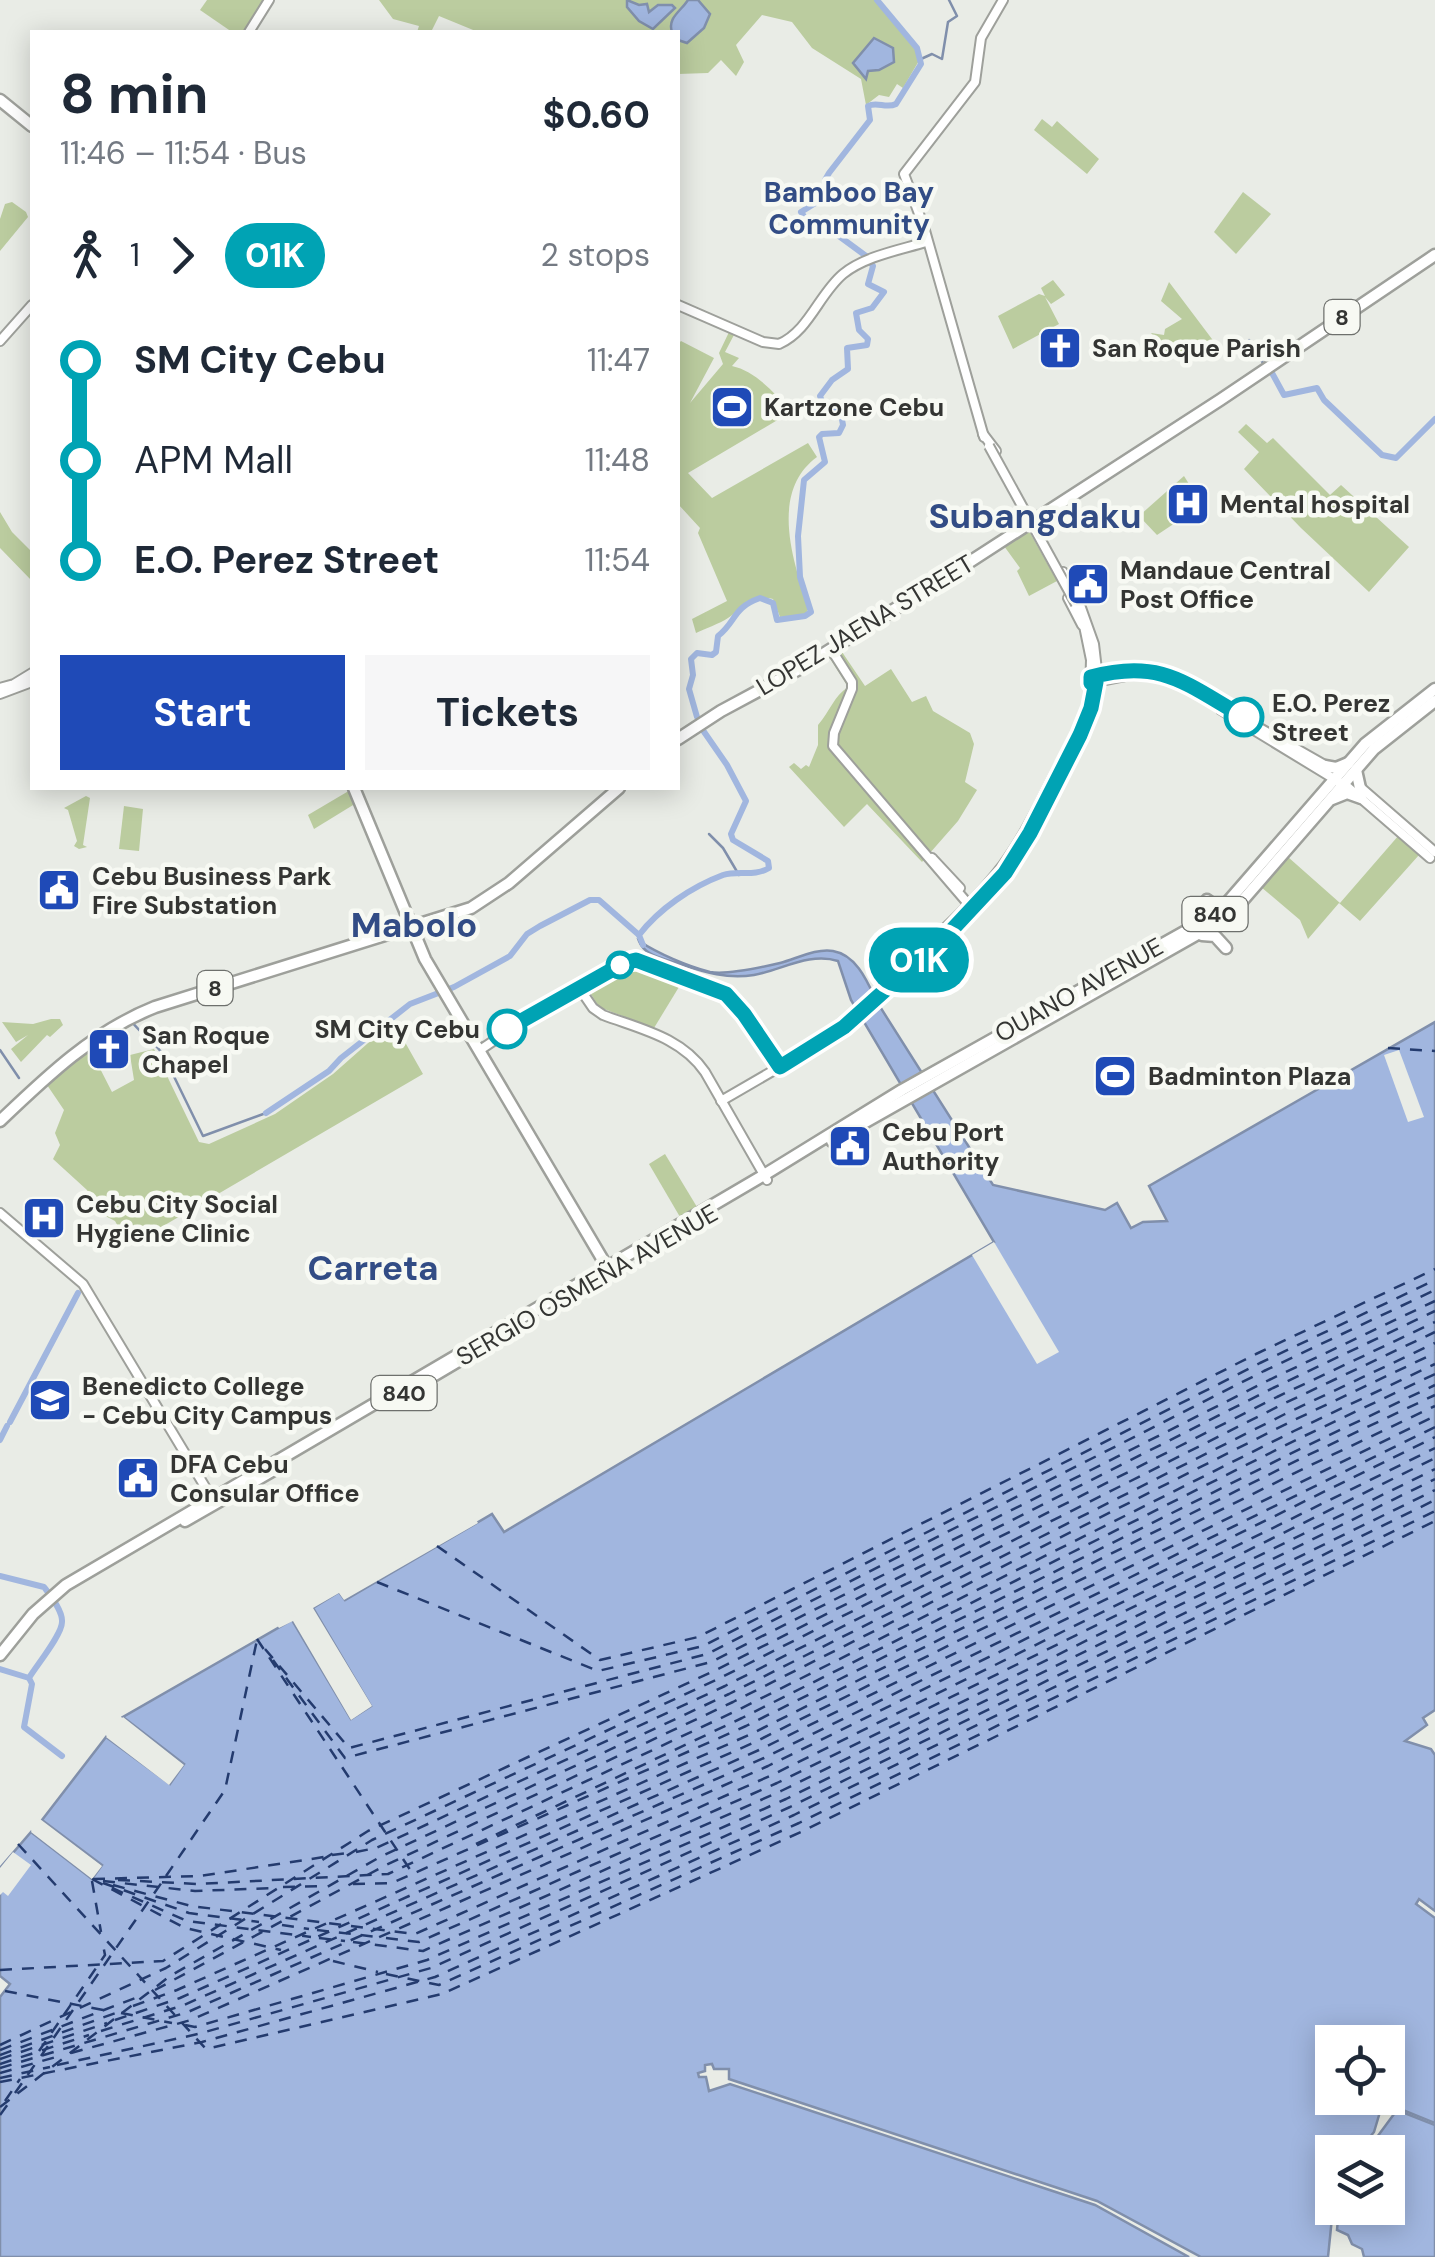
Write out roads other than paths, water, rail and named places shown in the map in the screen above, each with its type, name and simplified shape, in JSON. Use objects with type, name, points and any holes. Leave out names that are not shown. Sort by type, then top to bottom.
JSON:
[{"type":"main road","points":[[250,30],[270,0]]},
{"type":"main road","points":[[1003,0],[980,38],[976,80],[904,174],[986,448],[1033,522],[1087,629]]},
{"type":"main road","points":[[0,100],[30,124]]},
{"type":"main road","points":[[680,306],[762,342],[779,344],[797,332],[844,274],[876,258],[926,242]]},
{"type":"main road","name":"8","points":[[1033,522],[1416,266],[1434,258]]},
{"type":"main road","points":[[0,341],[30,307]]},
{"type":"main road","points":[[722,1101],[827,1038],[972,906],[1040,816],[1091,708],[1094,679],[1083,618],[983,434]]},
{"type":"main road","name":"LOPEZ JAENA STREET","points":[[680,737],[831,649],[1033,522]]},
{"type":"main road","points":[[831,649],[852,682],[833,746],[972,906]]},
{"type":"main road","points":[[1094,679],[1129,669],[1154,670],[1341,779],[1433,855]]},
{"type":"main road","points":[[0,691],[30,673]]},
{"type":"main road","points":[[0,691],[30,683]]},
{"type":"main road","name":"OUANO AVENUE","points":[[1354,764],[1365,744],[1435,689]]},
{"type":"main road","name":"OUANO AVENUE","points":[[931,1078],[1196,936],[1227,909],[1354,764],[1435,700]]},
{"type":"main road","points":[[1323,768],[1354,764],[1360,793]]},
{"type":"main road","points":[[1323,768],[1328,780],[1326,796],[1360,793]]},
{"type":"main road","points":[[357,790],[428,957],[611,1267]]},
{"type":"main road","name":"8","points":[[0,1121],[62,1064],[126,1019],[155,1006],[471,908],[497,892],[617,790]]},
{"type":"main road","points":[[1207,900],[1227,909],[1225,934]]},
{"type":"main road","name":"OUANO AVENUE","points":[[931,1078],[1227,909]]},
{"type":"main road","points":[[1196,936],[1213,935],[1226,948]]},
{"type":"main road","points":[[525,1020],[580,989],[603,1015],[688,1051],[765,1177]]},
{"type":"main road","name":"SERGIO OSMEÑA AVENUE","points":[[0,1659],[51,1598],[209,1500],[931,1078]]},
{"type":"main road","points":[[0,1213],[82,1284],[209,1500]]},
{"type":"water","points":[[627,0],[647,4],[649,12],[658,5],[675,8],[653,29],[639,21],[627,7]]},
{"type":"water","points":[[688,0],[698,0],[710,14],[704,28],[687,43],[680,41],[680,30],[672,30],[673,19]]},
{"type":"water","points":[[874,38],[893,48],[894,62],[868,71],[866,79],[853,63]]},
{"type":"water","points":[[639,941],[683,963],[717,973],[764,967],[820,951],[833,951],[849,958],[861,971],[993,1185],[1105,1210],[1117,1203],[1131,1228],[1143,1222],[1167,1221],[1149,1186],[1435,1022],[1435,1710],[1423,1718],[1427,1725],[1405,1741],[1431,1749],[1435,1755],[1435,1911],[1419,1899],[1416,1904],[1435,1918],[1435,2123],[1405,2111],[1405,2025],[1315,2025],[1315,2115],[1379,2115],[1372,2135],[1315,2135],[1315,2225],[1331,2225],[1328,2257],[1201,2257],[1097,2201],[729,2079],[729,2069],[714,2069],[712,2064],[698,2073],[699,2077],[706,2077],[709,2091],[730,2084],[1095,2205],[1189,2257],[0,2257],[0,1997],[10,1984],[0,1976],[0,1868],[31,1832],[92,1879],[102,1865],[42,1820],[106,1737],[170,1784],[184,1764],[123,1717],[292,1620],[351,1719],[371,1706],[313,1608],[339,1592],[345,1600],[492,1514],[504,1532],[994,1242],[851,1000],[838,961],[806,960],[754,975],[732,976],[701,971],[648,952]]},
{"type":"water","points":[[1405,2113],[1435,2125],[1435,2257],[1364,2257],[1362,2249],[1352,2244],[1348,2235],[1337,2230],[1337,2225],[1405,2225],[1405,2135],[1379,2135],[1393,2115]]},
{"type":"waterway","points":[[697,717],[689,689],[693,675],[691,659],[697,653],[716,652],[718,636],[739,610],[760,598],[773,603],[777,620],[811,612],[800,577],[798,536],[804,480],[825,462],[819,437],[839,433],[843,425],[841,414],[824,407],[820,396],[832,380],[848,369],[847,348],[867,345],[856,313],[872,308],[884,292],[868,284],[873,266],[866,256],[828,228],[813,230],[801,212],[825,197],[829,173],[870,120],[868,106],[896,104],[921,64],[917,48],[877,0]]},
{"type":"waterway","points":[[921,59],[932,54],[942,59],[948,22],[957,16],[949,0]]},
{"type":"waterway","points":[[1249,340],[1263,363]]},
{"type":"waterway","points":[[1272,373],[1284,395],[1317,388],[1324,400],[1382,455],[1396,458],[1435,419]]},
{"type":"waterway","points":[[643,945],[639,935],[647,925],[688,892],[723,875],[769,868],[768,861],[733,840],[731,834],[746,801],[700,726]]},
{"type":"waterway","points":[[709,834],[723,848],[739,875]]},
{"type":"waterway","points":[[266,1113],[329,1071],[410,1004],[454,987],[510,956],[527,934],[590,900],[599,900],[639,935]]},
{"type":"waterway","points":[[132,1022],[164,1056],[203,1136],[266,1113]]},
{"type":"waterway","points":[[0,1050],[19,1078]]},
{"type":"waterway","points":[[10,1422],[78,1293]]},
{"type":"waterway","points":[[0,1440],[7,1426]]},
{"type":"waterway","points":[[0,1576],[44,1587],[60,1613],[58,1635],[29,1678],[32,1684],[24,1727],[62,1756]]},
{"type":"waterway","points":[[0,1669],[29,1678]]},
{"type":"place","name":"San Roque Parish","points":[[1060,348]]},
{"type":"place","name":"Kartzone Cebu","points":[[732,407]]},
{"type":"place","name":"Mental hospital","points":[[1188,504]]},
{"type":"place","name":"Mandaue Central Post Office","points":[[1088,584]]},
{"type":"place","name":"E.O. Perez Street","points":[[1244,717]]},
{"type":"place","name":"Cebu Business Park Fire Substation","points":[[59,890]]},
{"type":"place","name":"SM City Cebu","points":[[507,1029]]},
{"type":"place","name":"San Roque Chapel","points":[[109,1049]]},
{"type":"place","name":"Badminton Plaza","points":[[1115,1076]]},
{"type":"place","name":"Cebu Port Authority","points":[[850,1146]]},
{"type":"place","name":"Cebu City Social Hygiene Clinic","points":[[44,1218]]},
{"type":"place","name":"Benedicto College - Cebu City Campus","points":[[50,1400]]},
{"type":"place","name":"DFA Cebu Consular Office","points":[[138,1478]]},
{"type":"district","name":"Bamboo Bay Community","points":[[849,208]]},
{"type":"district","name":"Subangdaku","points":[[1035,516]]},
{"type":"district","name":"Mabolo","points":[[414,925]]},
{"type":"district","name":"Carreta","points":[[373,1268]]}]
